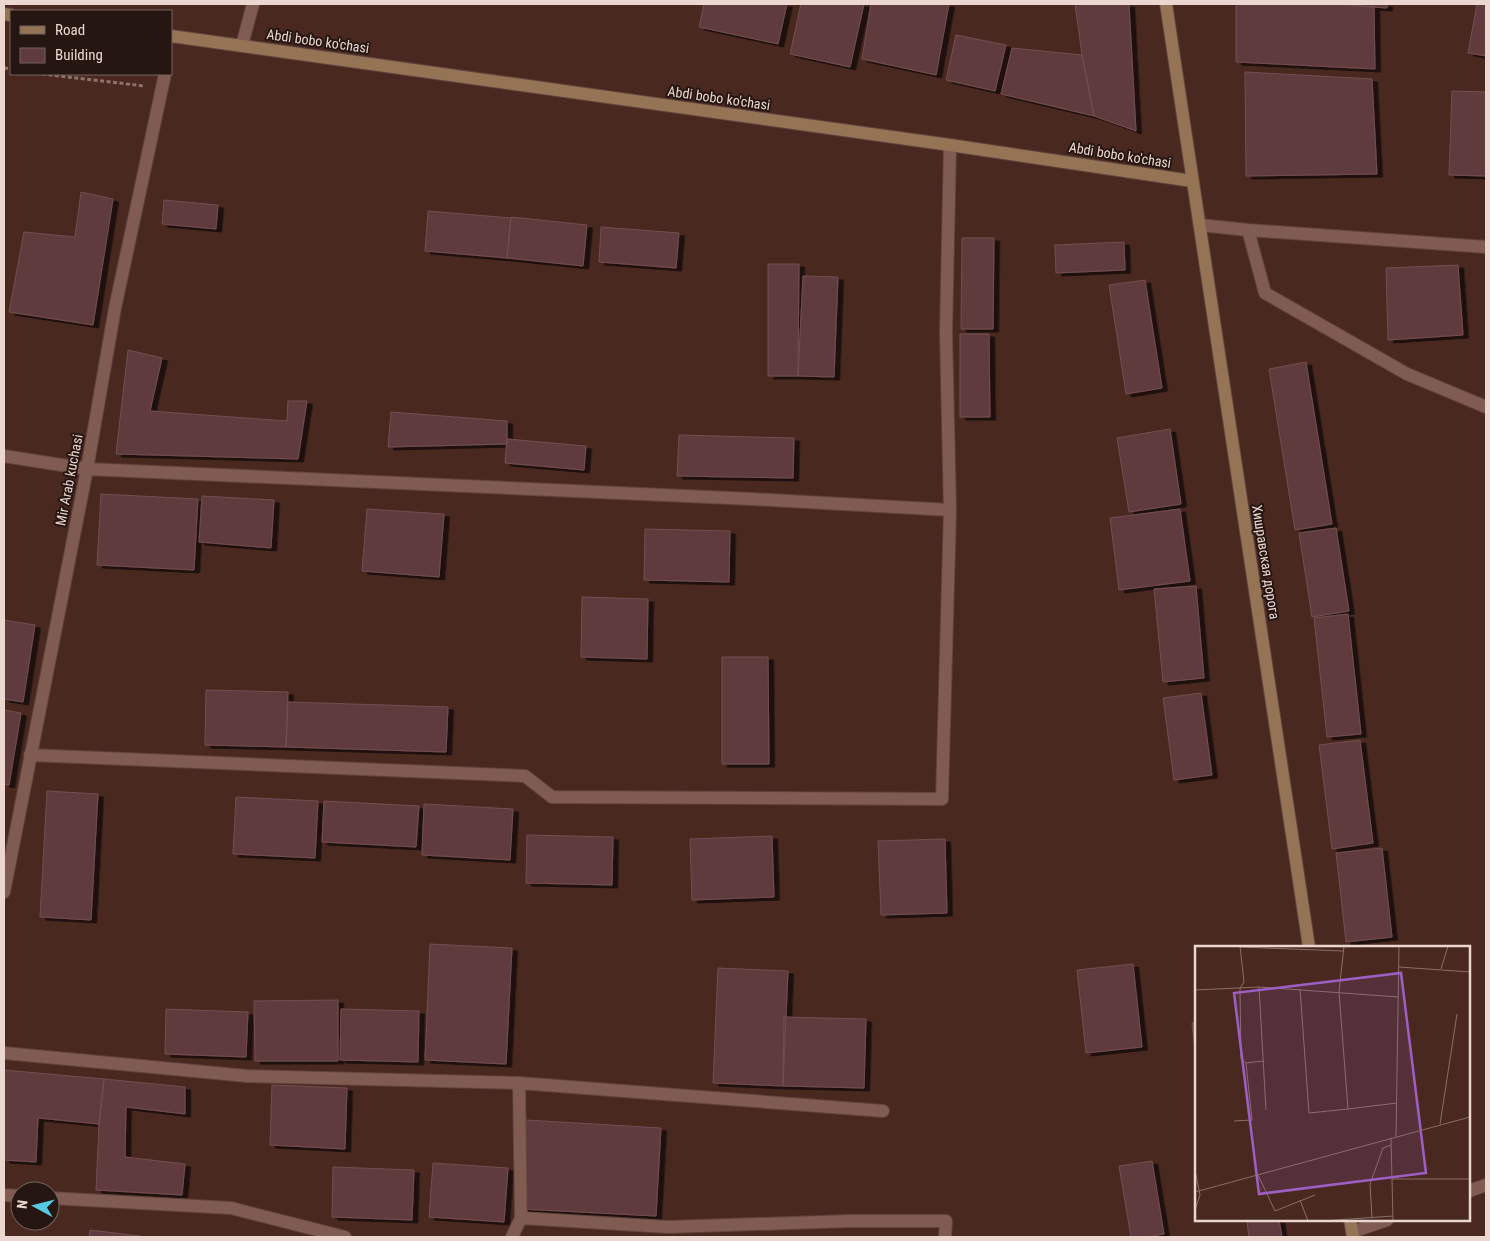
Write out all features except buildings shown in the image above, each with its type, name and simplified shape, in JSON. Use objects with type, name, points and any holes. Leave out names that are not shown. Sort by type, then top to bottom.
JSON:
[{"type":"main road","name":"Хишравская дорога","points":[[1166,4],[1309,946]]},
{"type":"main road","points":[[172,38],[242,46]]},
{"type":"main road","name":"Abdi bobo ko'chasi","points":[[242,46],[950,145],[1192,181]]},
{"type":"street","points":[[242,46],[253,4]]},
{"type":"street","name":"Mir Arab kuchasi","points":[[4,892],[87,468],[115,308],[164,75]]},
{"type":"street","points":[[30,755],[525,776],[552,797],[942,799],[950,510],[946,332],[950,145]]},
{"type":"street","points":[[1200,225],[1486,247]]},
{"type":"street","points":[[1248,230],[1265,293],[1407,374],[1486,407]]},
{"type":"street","points":[[4,456],[87,468],[950,510]]},
{"type":"street","points":[[4,1053],[247,1076],[519,1083],[882,1111]]},
{"type":"street","points":[[512,1237],[521,1218],[519,1083]]},
{"type":"street","points":[[1470,1191],[1486,1185]]},
{"type":"street","points":[[60,1199],[232,1208],[345,1237]]},
{"type":"street","points":[[521,1218],[668,1227],[850,1221],[946,1221],[945,1237]]},
{"type":"street","points":[[1352,1230],[1384,1221]]},
{"type":"path","points":[[51,75],[162,88]]}]
